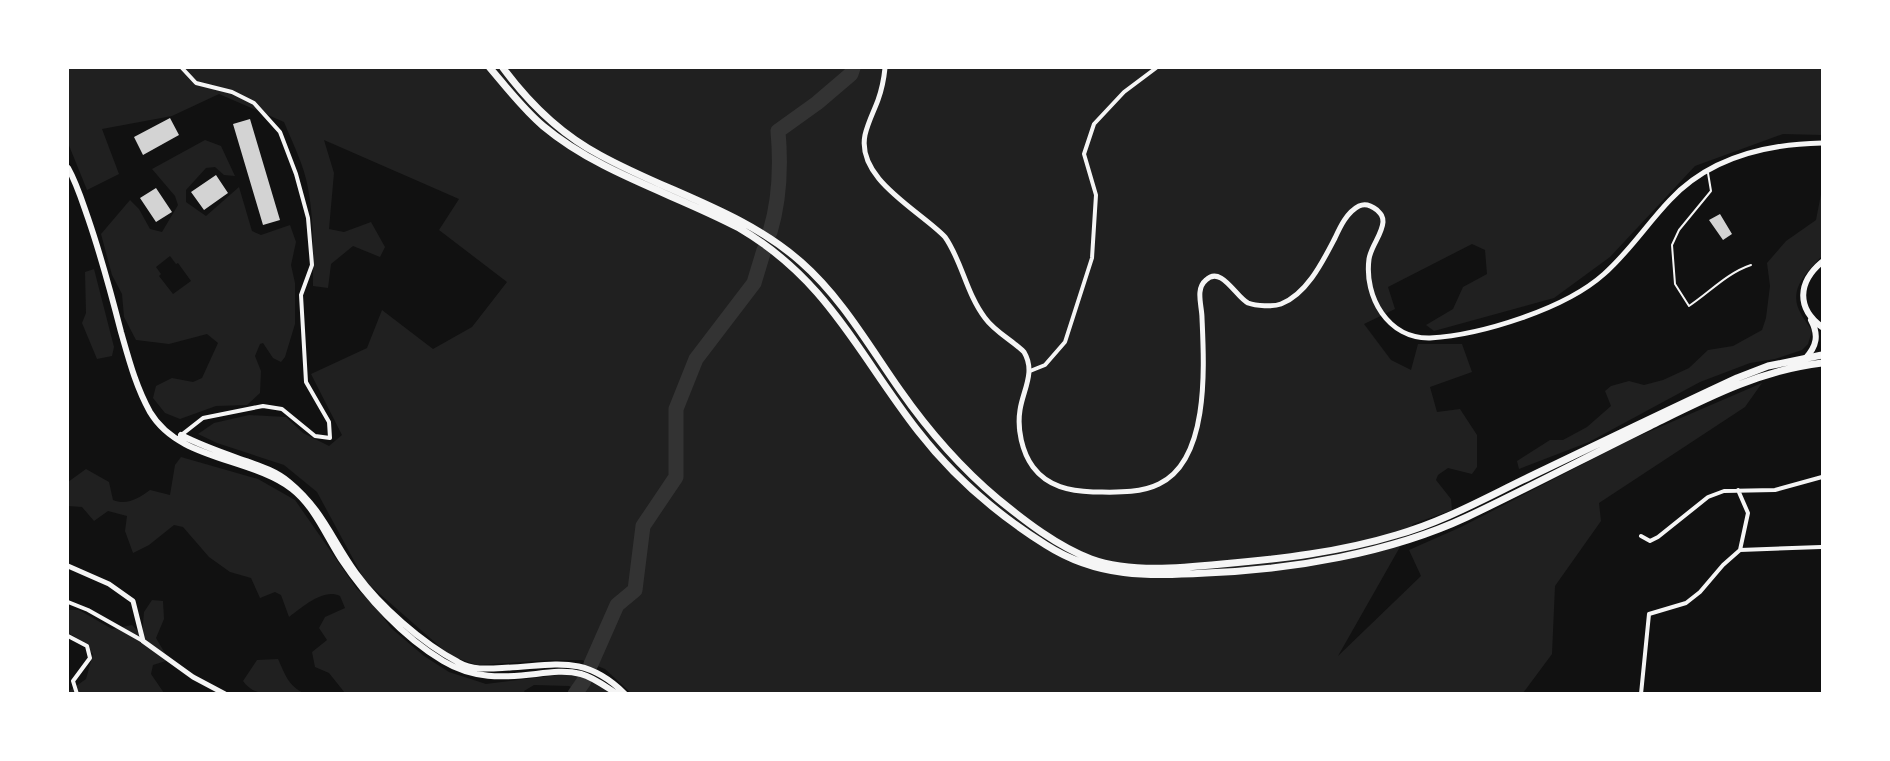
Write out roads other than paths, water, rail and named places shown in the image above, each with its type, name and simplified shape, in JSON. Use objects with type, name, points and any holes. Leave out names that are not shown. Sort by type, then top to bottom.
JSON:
[{"type":"highway","points":[[490,68],[536,118],[565,142],[591,158],[739,228],[762,241],[781,256],[826,300],[859,344],[900,407],[941,458],[1006,518],[1063,555],[1094,567],[1131,574],[1226,572],[1255,570],[1364,552],[1402,541],[1464,518],[1722,391],[1776,372],[1822,363]]},
{"type":"highway","points":[[503,68],[529,101],[572,138],[609,160],[748,224],[788,251],[834,296],[925,424],[949,452],[997,498],[1064,546],[1090,558],[1117,564],[1165,569],[1253,562],[1361,544],[1400,534],[1459,511],[1737,378],[1768,366],[1822,355]]},
{"type":"highway","points":[[1459,511],[1464,518]]},
{"type":"main road","points":[[68,168],[75,181],[101,255],[137,386],[159,426],[203,452],[263,471],[293,489],[314,513],[329,540],[358,582],[414,641],[444,661],[469,674],[500,676],[560,671],[583,674],[616,693]]},
{"type":"main road","points":[[1797,367],[1808,357],[1817,336],[1804,303],[1803,288],[1812,271],[1822,262]]},
{"type":"main road","points":[[1811,319],[1822,327]]},
{"type":"main road","points":[[179,437],[272,470],[287,480],[303,494],[324,520],[356,573],[382,602],[438,651],[460,664],[471,668],[486,669],[571,664],[595,670],[625,693]]},
{"type":"street","points":[[179,437],[203,418],[263,406],[282,410],[315,436],[330,438],[329,422],[306,382],[301,295],[312,265],[308,218],[296,174],[280,132],[254,102],[232,92],[196,83],[182,68]]},
{"type":"street","points":[[885,68],[879,97],[865,136],[864,149],[867,160],[884,185],[945,237],[952,247],[958,265],[983,316],[1024,352],[1030,371],[1019,411],[1020,430],[1026,454],[1039,474],[1052,483],[1076,491],[1118,492],[1141,489],[1159,484],[1172,476],[1184,460],[1196,437],[1203,389],[1203,316],[1200,290],[1204,281],[1209,277],[1218,277],[1228,283],[1247,303],[1264,306],[1279,305],[1302,290],[1350,213],[1360,205],[1375,208],[1383,221],[1372,246],[1368,271],[1376,304],[1388,322],[1399,330],[1413,336],[1429,338],[1495,326],[1549,307],[1581,292],[1624,256],[1682,188],[1708,170],[1724,162],[1774,146],[1822,142]]},
{"type":"street","points":[[1030,371],[1046,365],[1065,342],[1092,258],[1096,195],[1084,154],[1094,124],[1124,92],[1156,68]]},
{"type":"street","points":[[1641,536],[1650,541],[1658,537],[1708,497],[1724,491],[1775,490],[1822,477]]},
{"type":"street","points":[[1641,693],[1649,614],[1686,603],[1700,592],[1723,565],[1740,550],[1748,513],[1738,490]]},
{"type":"street","points":[[1740,550],[1821,547]]},
{"type":"street","points":[[68,566],[109,584],[133,601],[143,641]]},
{"type":"street","points":[[68,602],[88,610],[143,641],[193,677],[225,693]]},
{"type":"street","points":[[68,636],[87,646],[90,658],[73,681],[77,693]]},
{"type":"lane","points":[[1708,170],[1711,191],[1679,230],[1672,245],[1676,284],[1689,306],[1735,270],[1751,265]]},
{"type":"waterway","points":[[770,232],[779,182],[778,131],[817,103],[851,74],[853,68]]},
{"type":"waterway","points":[[591,664],[617,605],[635,590],[643,526],[676,477],[676,409],[696,359],[754,283],[764,250]]},
{"type":"waterway","points":[[575,694],[584,681]]}]
